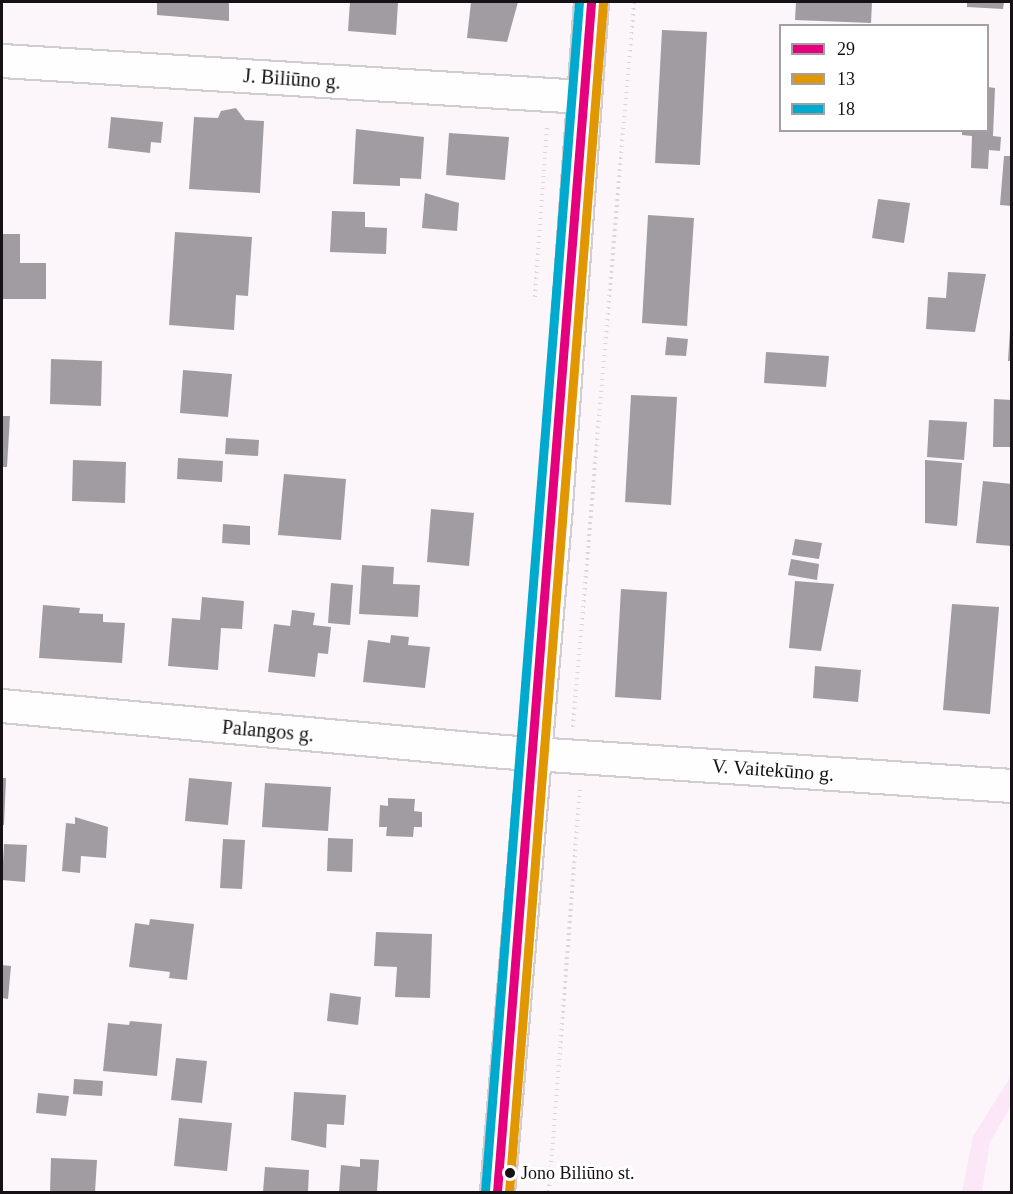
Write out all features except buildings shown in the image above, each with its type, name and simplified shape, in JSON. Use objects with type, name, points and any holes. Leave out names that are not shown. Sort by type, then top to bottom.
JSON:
[{"type":"main road","points":[[496,1192],[534,754],[591,2]]},
{"type":"street","name":"J. Biliūno g.","points":[[2,61],[583,97]]},
{"type":"street","name":"Palangos g.","points":[[2,706],[534,754]]},
{"type":"street","name":"V. Vaitekūno g.","points":[[534,754],[1011,786]]},
{"type":"path","points":[[549,1192],[582,757],[572,725],[634,2]]},
{"type":"shaded area","points":[[1011,1076],[1011,1106],[990,1142],[982,1192],[962,1192],[973,1136]]},
{"type":"transit line","name":"18","points":[[485,1191],[579,2]]},
{"type":"transit line","name":"29","points":[[497,1192],[591,2]]},
{"type":"transit line","name":"13","points":[[509,1192],[603,3]]},
{"type":"place","name":"Jono Biliūno st.","points":[[510,1173]]}]
